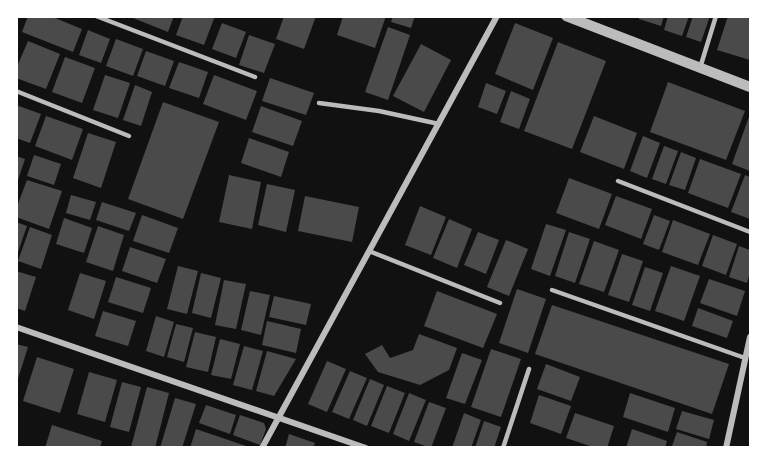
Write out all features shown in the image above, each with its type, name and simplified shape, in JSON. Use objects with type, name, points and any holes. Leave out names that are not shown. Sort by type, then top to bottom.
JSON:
[{"type":"street","points":[[262,447],[497,16]]},
{"type":"street","points":[[566,16],[750,87]]},
{"type":"street","points":[[16,327],[366,447]]},
{"type":"street","points":[[726,447],[750,337]]},
{"type":"lane","points":[[96,16],[255,77]]},
{"type":"lane","points":[[700,68],[716,16]]},
{"type":"lane","points":[[16,91],[129,135]]},
{"type":"lane","points":[[319,103],[379,111],[439,124]]},
{"type":"lane","points":[[618,181],[750,232]]},
{"type":"lane","points":[[369,252],[500,303]]},
{"type":"lane","points":[[552,290],[745,358]]},
{"type":"lane","points":[[503,447],[529,369]]},
{"type":"building","points":[[28,16],[50,16],[82,29],[73,52],[22,32]]},
{"type":"building","points":[[128,16],[174,16],[168,32]]},
{"type":"building","points":[[183,16],[215,16],[204,45],[176,35]]},
{"type":"building","points":[[284,16],[316,16],[304,49],[276,39]]},
{"type":"building","points":[[343,16],[386,16],[375,48],[337,35]]},
{"type":"building","points":[[393,16],[415,16],[411,28],[391,22]]},
{"type":"building","points":[[639,16],[664,16],[661,26],[639,19]]},
{"type":"building","points":[[668,16],[689,16],[682,36],[664,30]]},
{"type":"building","points":[[693,16],[710,16],[701,42],[686,37]]},
{"type":"building","points":[[728,16],[744,16],[750,19],[750,60],[717,50]]},
{"type":"building","points":[[222,23],[246,32],[236,58],[212,49]]},
{"type":"building","points":[[515,23],[553,38],[533,90],[495,74]]},
{"type":"building","points":[[388,27],[410,35],[388,100],[365,92]]},
{"type":"building","points":[[88,30],[110,39],[101,63],[79,55]]},
{"type":"building","points":[[249,35],[275,44],[264,73],[239,65]]},
{"type":"building","points":[[116,39],[143,49],[133,76],[106,66]]},
{"type":"building","points":[[28,41],[60,54],[46,89],[16,78],[16,69]]},
{"type":"building","points":[[558,42],[606,61],[572,149],[524,131]]},
{"type":"building","points":[[421,44],[451,60],[424,112],[393,96]]},
{"type":"building","points":[[146,51],[174,61],[165,86],[137,76]]},
{"type":"building","points":[[65,57],[95,68],[82,103],[52,92]]},
{"type":"building","points":[[179,62],[208,72],[199,98],[169,88]]},
{"type":"building","points":[[105,75],[130,83],[118,118],[93,110]]},
{"type":"building","points":[[214,75],[257,91],[246,120],[203,104]]},
{"type":"building","points":[[270,78],[314,93],[306,115],[262,101]]},
{"type":"building","points":[[668,82],[745,111],[726,160],[650,132]]},
{"type":"building","points":[[486,83],[506,91],[497,114],[478,107]]},
{"type":"building","points":[[135,85],[152,92],[141,126],[123,120]]},
{"type":"building","points":[[511,91],[530,99],[519,129],[500,122]]},
{"type":"building","points":[[163,102],[219,122],[183,219],[128,199]]},
{"type":"building","points":[[16,105],[41,114],[30,143],[16,138]]},
{"type":"building","points":[[261,106],[302,121],[293,146],[252,132]]},
{"type":"building","points":[[750,114],[750,171],[732,164]]},
{"type":"building","points":[[46,116],[83,129],[72,160],[35,146]]},
{"type":"building","points":[[594,116],[637,133],[624,169],[580,152]]},
{"type":"building","points":[[88,133],[116,142],[101,188],[73,178]]},
{"type":"building","points":[[643,136],[660,143],[647,178],[630,171]]},
{"type":"building","points":[[249,138],[289,152],[281,177],[241,163]]},
{"type":"building","points":[[664,146],[678,151],[666,184],[652,179]]},
{"type":"building","points":[[681,152],[696,158],[685,190],[669,185]]},
{"type":"building","points":[[34,155],[61,164],[54,185],[27,176]]},
{"type":"building","points":[[16,156],[25,159],[17,183],[16,183]]},
{"type":"building","points":[[700,159],[741,174],[728,208],[688,193]]},
{"type":"building","points":[[229,175],[261,182],[252,229],[219,222]]},
{"type":"building","points":[[745,175],[750,177],[750,219],[731,212]]},
{"type":"building","points":[[569,178],[612,194],[599,229],[556,213]]},
{"type":"building","points":[[27,180],[62,191],[49,229],[16,217],[16,209]]},
{"type":"building","points":[[267,184],[295,190],[286,232],[258,225]]},
{"type":"building","points":[[71,195],[96,202],[90,220],[66,213]]},
{"type":"building","points":[[305,196],[359,207],[352,242],[298,231]]},
{"type":"building","points":[[616,196],[652,209],[641,239],[605,225]]},
{"type":"building","points":[[102,202],[136,213],[129,231],[96,220]]},
{"type":"building","points":[[420,206],[446,217],[431,255],[405,245]]},
{"type":"building","points":[[142,215],[178,228],[169,253],[133,241]]},
{"type":"building","points":[[654,215],[670,221],[659,250],[643,244]]},
{"type":"building","points":[[64,218],[92,228],[84,253],[56,244]]},
{"type":"building","points":[[449,219],[472,229],[457,268],[433,258]]},
{"type":"building","points":[[673,220],[710,234],[698,265],[662,252]]},
{"type":"building","points":[[16,222],[27,226],[17,255],[16,255]]},
{"type":"building","points":[[546,224],[566,230],[550,276],[531,269]]},
{"type":"building","points":[[98,226],[124,235],[113,271],[86,262]]},
{"type":"building","points":[[30,227],[52,235],[41,269],[18,261]]},
{"type":"building","points":[[478,232],[499,240],[486,274],[464,265]]},
{"type":"building","points":[[569,232],[590,239],[575,283],[555,276]]},
{"type":"building","points":[[713,235],[737,244],[726,275],[702,266]]},
{"type":"building","points":[[506,240],[528,249],[509,296],[487,287]]},
{"type":"building","points":[[594,241],[619,250],[604,292],[579,284]]},
{"type":"building","points":[[739,246],[750,250],[750,272],[747,283],[729,277]]},
{"type":"building","points":[[130,247],[166,259],[157,283],[122,271]]},
{"type":"building","points":[[622,254],[643,261],[629,302],[608,295]]},
{"type":"building","points":[[178,266],[198,271],[187,314],[167,309]]},
{"type":"building","points":[[671,266],[700,276],[684,321],[655,311]]},
{"type":"building","points":[[645,267],[663,273],[650,311],[632,305]]},
{"type":"building","points":[[16,271],[36,277],[25,311],[16,308]]},
{"type":"building","points":[[80,273],[106,281],[94,319],[68,310]]},
{"type":"building","points":[[201,273],[221,278],[211,318],[192,313]]},
{"type":"building","points":[[116,277],[151,288],[143,313],[108,302]]},
{"type":"building","points":[[709,279],[745,291],[737,316],[700,303]]},
{"type":"building","points":[[224,280],[246,284],[236,329],[215,325]]},
{"type":"building","points":[[517,289],[546,299],[528,353],[499,343]]},
{"type":"building","points":[[250,291],[270,295],[261,335],[241,330]]},
{"type":"building","points":[[437,291],[497,314],[483,348],[424,326]]},
{"type":"building","points":[[274,296],[311,304],[306,325],[269,317]]},
{"type":"building","points":[[552,305],[729,364],[712,414],[535,354]]},
{"type":"building","points":[[698,308],[733,321],[727,338],[692,326]]},
{"type":"building","points":[[103,311],[136,321],[128,346],[95,336]]},
{"type":"building","points":[[156,316],[174,322],[164,357],[146,351]]},
{"type":"building","points":[[267,321],[301,329],[296,353],[262,345]]},
{"type":"building","points":[[176,324],[193,328],[184,362],[167,357]]},
{"type":"building","points":[[195,332],[216,337],[208,372],[186,367]]},
{"type":"building","points":[[419,334],[457,348],[449,370],[420,385],[378,372],[365,354],[382,345],[390,358],[413,350]]},
{"type":"building","points":[[220,339],[240,344],[231,379],[211,375]]},
{"type":"building","points":[[16,344],[28,347],[17,382],[16,382]]},
{"type":"building","points":[[244,346],[263,351],[252,390],[233,385]]},
{"type":"building","points":[[491,349],[521,359],[501,417],[471,407]]},
{"type":"building","points":[[267,351],[296,359],[274,396],[256,391]]},
{"type":"building","points":[[462,353],[482,360],[465,404],[446,398]]},
{"type":"building","points":[[37,357],[74,369],[60,413],[23,401]]},
{"type":"building","points":[[327,361],[346,369],[327,412],[308,404]]},
{"type":"building","points":[[546,364],[580,377],[571,401],[537,389]]},
{"type":"building","points":[[350,371],[367,378],[349,419],[332,412]]},
{"type":"building","points":[[89,372],[117,380],[105,422],[77,414]]},
{"type":"building","points":[[370,379],[384,385],[367,426],[353,420]]},
{"type":"building","points":[[122,382],[141,387],[129,432],[110,427]]},
{"type":"building","points":[[387,386],[405,393],[389,433],[371,426]]},
{"type":"building","points":[[147,387],[169,393],[155,448],[134,448],[131,447]]},
{"type":"building","points":[[409,393],[426,400],[409,441],[393,434]]},
{"type":"building","points":[[630,393],[675,408],[668,432],[623,417]]},
{"type":"building","points":[[539,395],[571,406],[561,434],[530,423]]},
{"type":"building","points":[[175,398],[196,404],[182,448],[160,448]]},
{"type":"building","points":[[429,402],[446,408],[431,448],[414,442]]},
{"type":"building","points":[[206,405],[236,415],[230,434],[199,423]]},
{"type":"building","points":[[682,411],[714,420],[709,439],[676,429]]},
{"type":"building","points":[[464,413],[481,420],[471,448],[452,448]]},
{"type":"building","points":[[575,413],[614,426],[607,448],[596,448],[566,438]]},
{"type":"building","points":[[240,415],[264,423],[266,429],[260,445],[233,435]]},
{"type":"building","points":[[484,421],[501,427],[494,448],[475,448]]},
{"type":"building","points":[[52,425],[102,441],[100,448],[45,448]]},
{"type":"building","points":[[196,429],[249,447],[249,448],[190,448]]},
{"type":"building","points":[[632,429],[667,441],[665,448],[626,448]]},
{"type":"building","points":[[677,432],[707,442],[706,448],[672,446]]},
{"type":"building","points":[[289,434],[315,443],[313,448],[285,448]]}]
